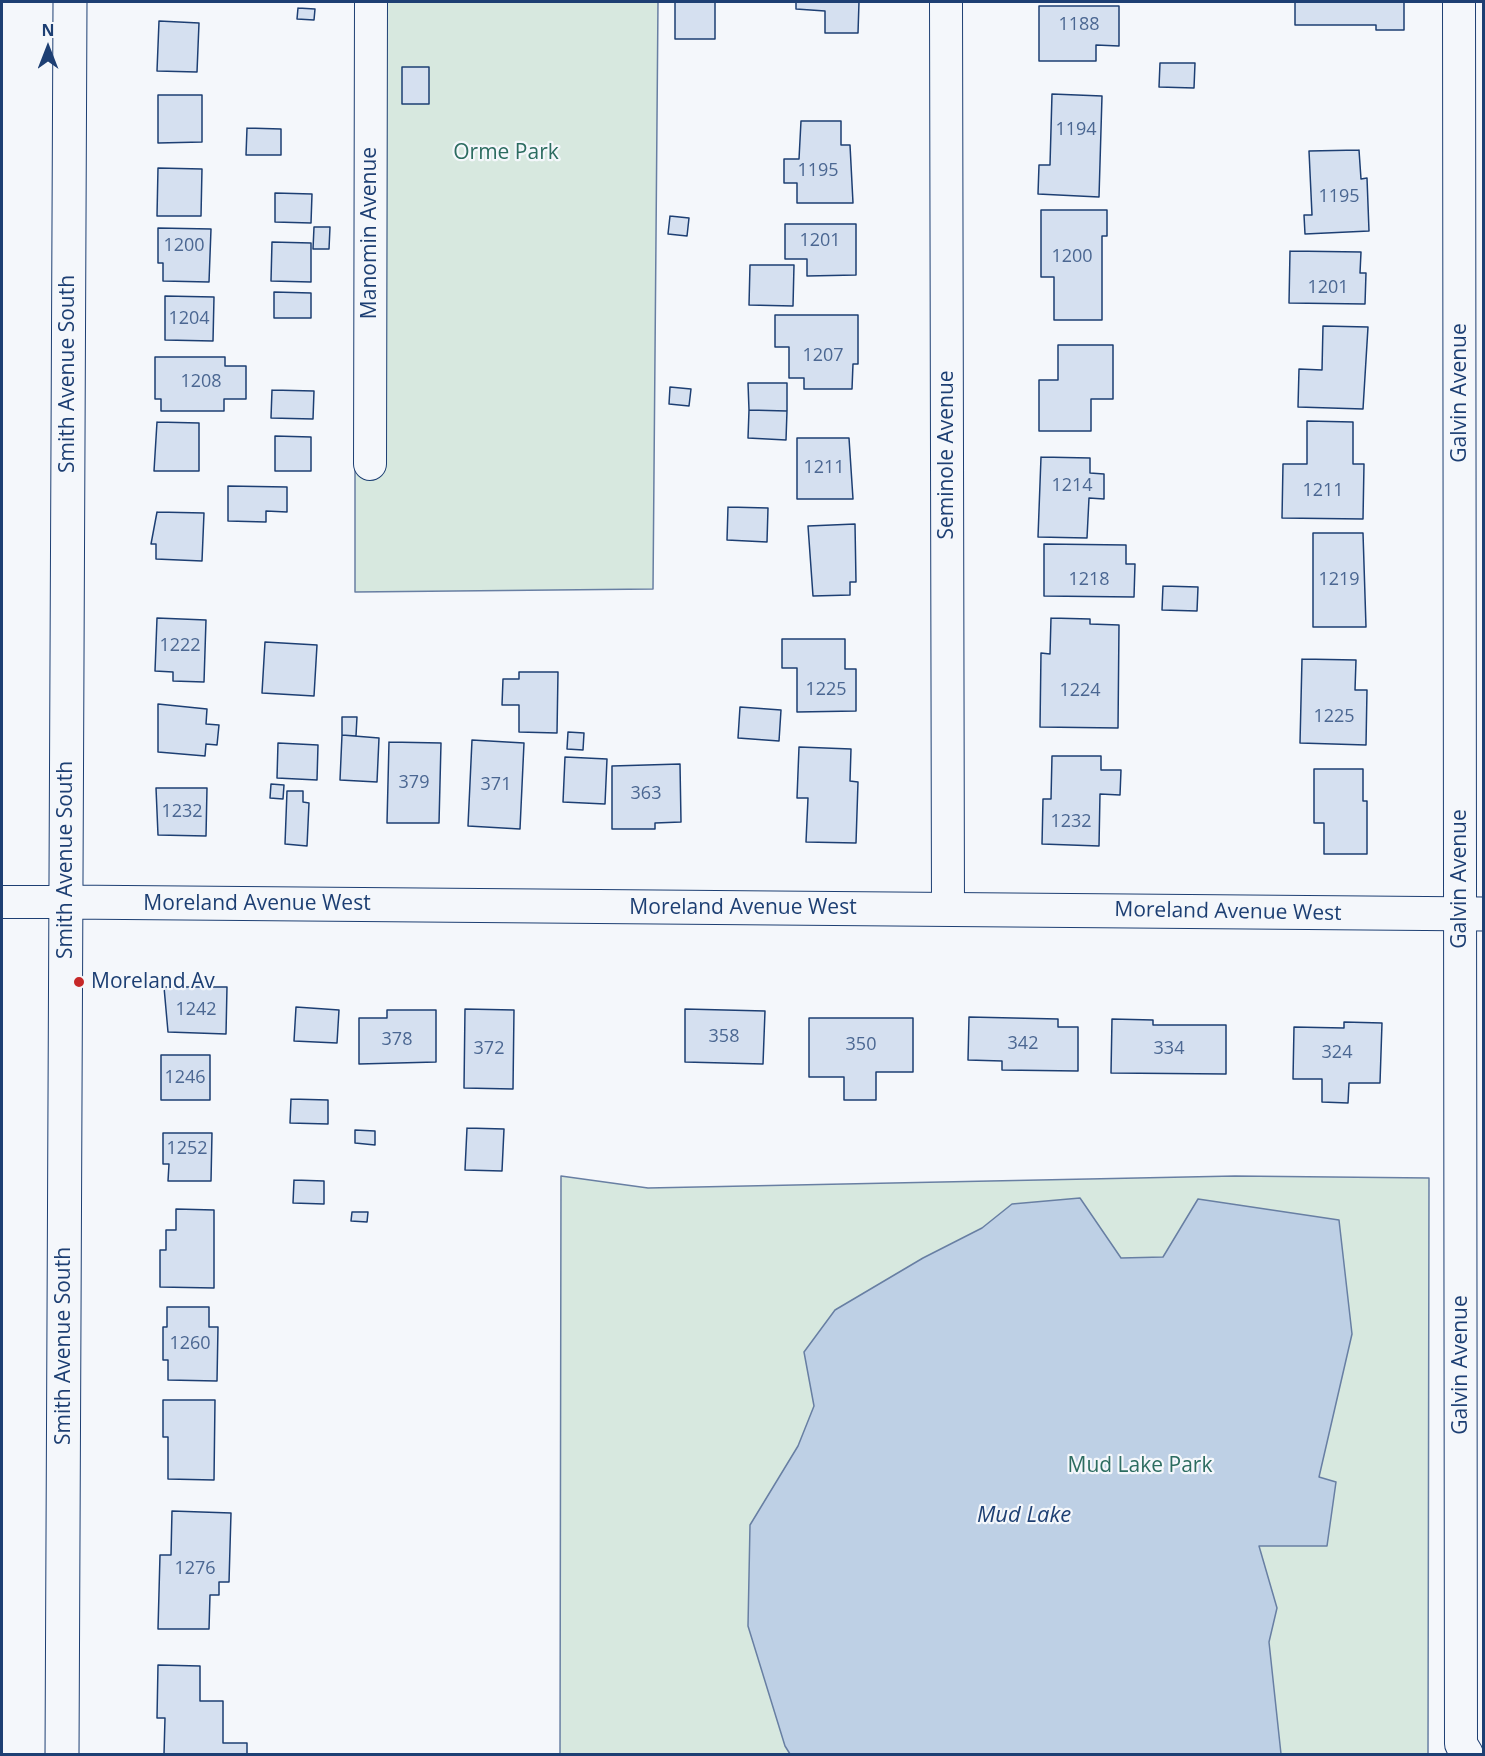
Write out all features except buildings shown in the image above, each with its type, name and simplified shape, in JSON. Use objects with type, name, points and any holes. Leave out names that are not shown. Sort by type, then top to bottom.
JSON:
[{"type":"street","name":"Smith Avenue South","points":[[62,1755],[70,2]]},
{"type":"street","name":"Manomin Avenue","points":[[370,464],[371,2]]},
{"type":"street","name":"Seminole Avenue","points":[[946,2],[948,909]]},
{"type":"street","name":"Galvin Avenue","points":[[1460,2],[1472,914],[1461,1744],[1467,1755]]},
{"type":"street","name":"Moreland Avenue West","points":[[2,902],[1472,914]]},
{"type":"green space","name":"Orme Park","points":[[355,2],[658,2],[653,589],[355,592]]},
{"type":"green space","name":"Mud Lake Park","points":[[561,1176],[648,1188],[1235,1176],[1429,1178],[1428,1754],[560,1754]]},
{"type":"water","name":"Mud Lake","points":[[1080,1198],[1121,1258],[1163,1257],[1198,1199],[1339,1220],[1352,1334],[1319,1477],[1336,1482],[1327,1546],[1259,1546],[1277,1608],[1269,1642],[1281,1754],[790,1754],[785,1746],[748,1626],[750,1525],[798,1446],[814,1406],[804,1352],[835,1310],[923,1258],[982,1228],[1012,1204]]},
{"type":"place","name":"Moreland Av","points":[[79,982]]}]
